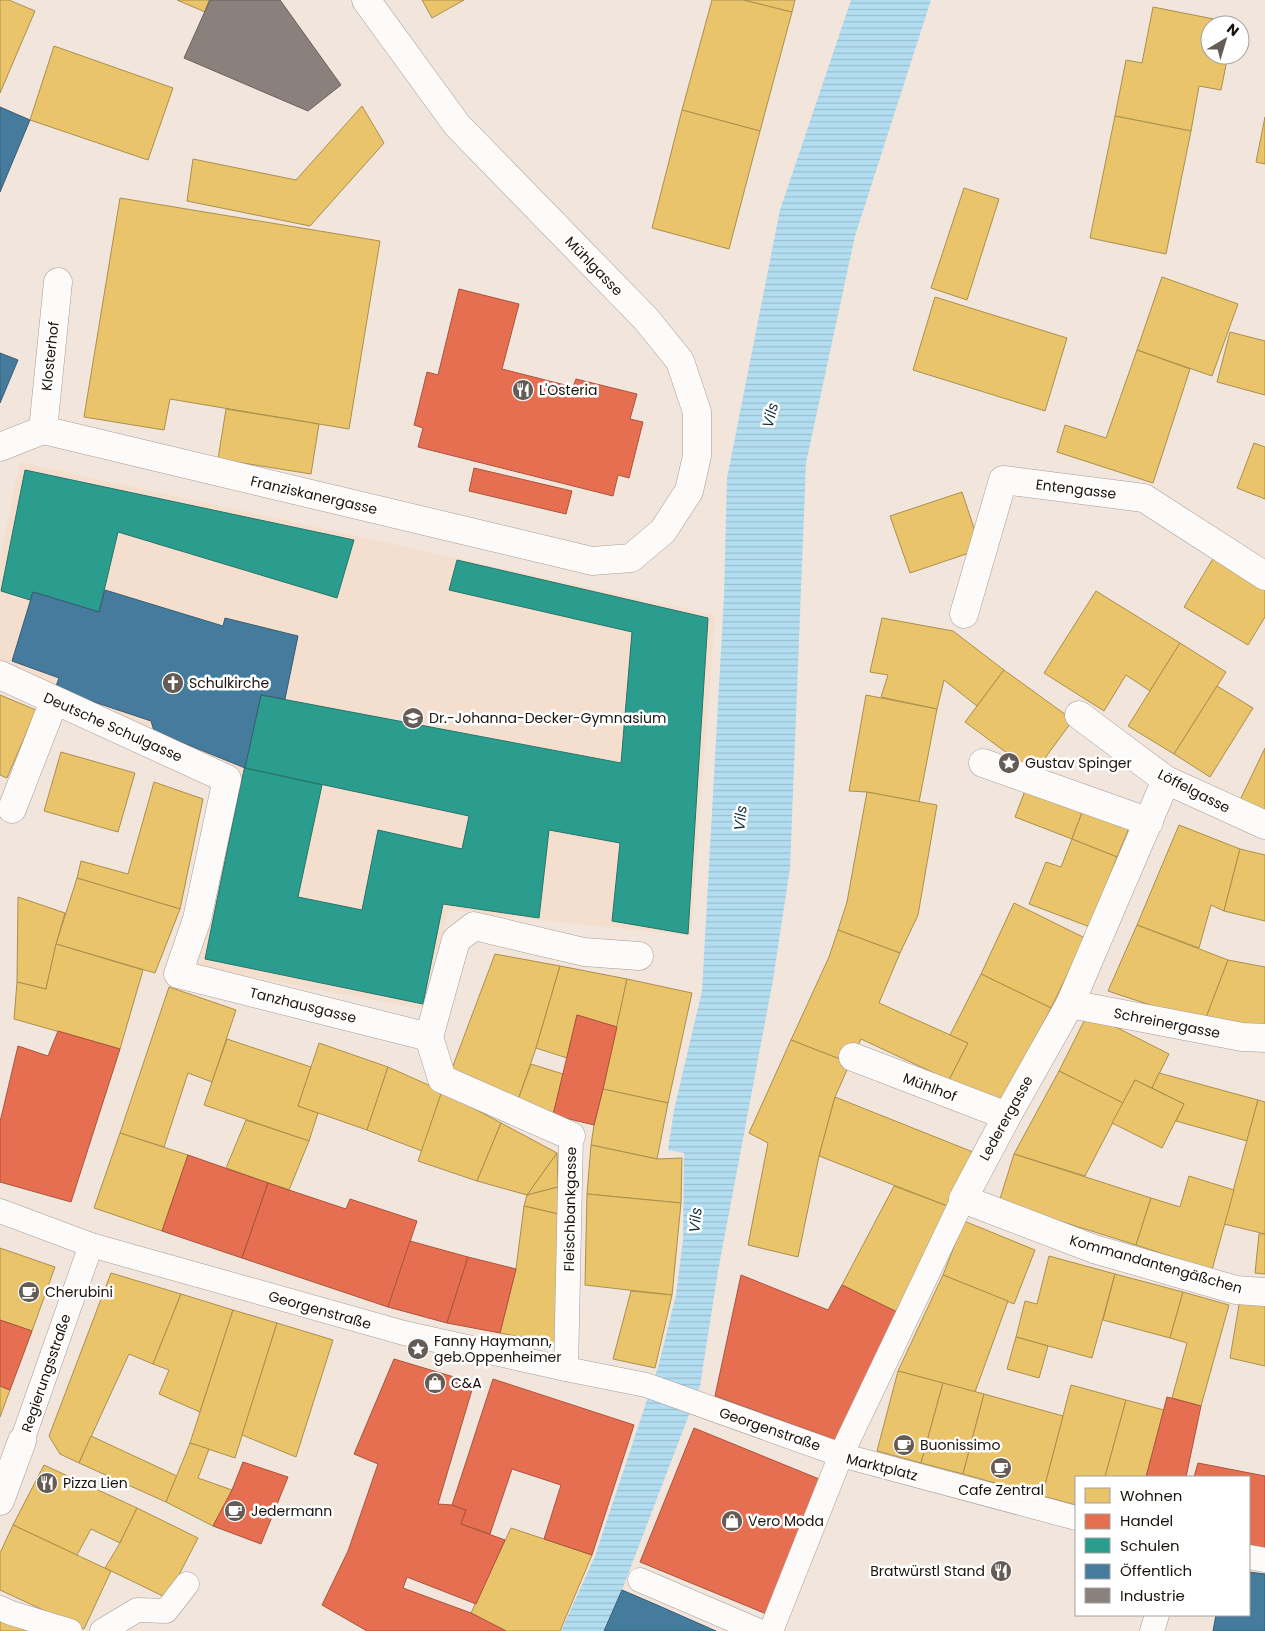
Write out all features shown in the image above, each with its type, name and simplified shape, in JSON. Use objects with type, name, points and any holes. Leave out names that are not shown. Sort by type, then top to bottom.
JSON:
[{"type":"street","name":"Mühlgasse","points":[[366,0],[457,125],[646,319],[680,361],[697,412],[697,456],[689,491],[663,531],[631,558]]},
{"type":"street","name":"Klosterhof","points":[[43,430],[58,282]]},
{"type":"street","name":"Franziskanergasse","points":[[43,430],[592,561],[631,558]]},
{"type":"street","points":[[0,447],[43,430]]},
{"type":"street","name":"Entengasse","points":[[964,614],[1003,480],[1144,498],[1265,576]]},
{"type":"street","name":"Deutsche Schulgasse","points":[[0,675],[227,778],[197,919],[178,974]]},
{"type":"street","points":[[12,809],[54,701]]},
{"type":"street","name":"Löffelgasse","points":[[1079,715],[1166,780],[1265,825]]},
{"type":"street","points":[[983,763],[1149,822]]},
{"type":"street","name":"Lederergasse","points":[[841,1455],[963,1199],[1070,1004],[1166,780]]},
{"type":"street","points":[[429,1037],[456,940],[474,926],[584,952],[639,956]]},
{"type":"street","name":"Tanzhausgasse","points":[[178,974],[429,1037]]},
{"type":"street","name":"Schreinergasse","points":[[1070,1004],[1242,1037],[1265,1038]]},
{"type":"street","name":"Fleischbankgasse","points":[[429,1037],[442,1079],[571,1136],[566,1369]]},
{"type":"street","name":"Mühlhof","points":[[853,1057],[1007,1116]]},
{"type":"street","name":"Kommandantengäßchen","points":[[963,1199],[1094,1249],[1236,1290],[1265,1292]]},
{"type":"street","name":"Georgenstraße","points":[[0,1211],[91,1245],[404,1333],[646,1385],[841,1455]]},
{"type":"street","name":"Regierungsstraße","points":[[0,1501],[91,1245]]},
{"type":"street","name":"Marktplatz","points":[[771,1631],[841,1455],[1075,1518]]},
{"type":"street","points":[[1250,1557],[1265,1560]]},
{"type":"street","points":[[640,1580],[759,1631]]},
{"type":"street","points":[[102,1631],[137,1610],[166,1611],[187,1584]]},
{"type":"street","points":[[0,1608],[70,1631]]},
{"type":"street","points":[[1152,1631],[1157,1616]]},
{"type":"shaded area","name":"Dr.-Johanna-Decker-Gymnasium","points":[[20,462],[715,615],[691,936],[448,910],[428,1010],[197,967],[238,769],[0,667],[0,556]]},
{"type":"water","name":"Vils","points":[[851,0],[931,0],[855,236],[806,463],[790,868],[773,980],[718,1271],[700,1386],[622,1590],[604,1631],[561,1631],[595,1556],[659,1364],[676,1295],[683,1240],[684,1153],[668,1150],[674,1110],[702,991],[724,596],[727,478],[780,210]]},
{"type":"building: Wohnen","points":[[0,0],[9,0],[35,11],[0,93]]},
{"type":"building: Wohnen","points":[[177,0],[209,0],[205,12]]},
{"type":"building: Wohnen","points":[[422,0],[464,0],[432,18]]},
{"type":"building: Wohnen","points":[[712,0],[744,0],[792,12],[760,131],[682,110]]},
{"type":"building: Wohnen","points":[[744,0],[795,0],[792,12]]},
{"type":"building: Wohnen","points":[[1153,7],[1200,16],[1200,65],[1226,65],[1221,90],[1199,86],[1191,131],[1115,116],[1126,60],[1142,63]]},
{"type":"building: Wohnen","points":[[54,46],[173,88],[148,160],[30,120]]},
{"type":"building: Wohnen","points":[[362,106],[384,143],[310,226],[187,201],[193,159],[296,180]]},
{"type":"building: Wohnen","points":[[682,110],[760,131],[729,249],[652,228]]},
{"type":"building: Wohnen","points":[[1115,116],[1191,131],[1166,254],[1090,238]]},
{"type":"building: Wohnen","points":[[1265,117],[1265,164],[1256,162]]},
{"type":"building: Wohnen","points":[[964,188],[999,199],[967,300],[931,288]]},
{"type":"building: Wohnen","points":[[120,198],[380,241],[349,429],[170,399],[164,430],[84,417]]},
{"type":"building: Wohnen","points":[[1162,277],[1238,304],[1212,376],[1137,350]]},
{"type":"building: Wohnen","points":[[935,297],[1067,338],[1045,411],[913,370]]},
{"type":"building: Wohnen","points":[[1230,332],[1265,341],[1265,395],[1217,382]]},
{"type":"building: Wohnen","points":[[1137,350],[1190,369],[1153,483],[1057,452],[1065,425],[1106,438]]},
{"type":"building: Wohnen","points":[[226,409],[319,424],[311,474],[218,459]]},
{"type":"building: Wohnen","points":[[1254,443],[1265,447],[1265,499],[1237,488]]},
{"type":"building: Wohnen","points":[[962,492],[981,549],[910,573],[890,516]]},
{"type":"building: Wohnen","points":[[1214,557],[1265,587],[1265,617],[1248,645],[1184,607]]},
{"type":"building: Wohnen","points":[[1096,591],[1180,643],[1150,691],[1126,675],[1104,711],[1044,673]]},
{"type":"building: Wohnen","points":[[882,618],[953,631],[1004,670],[977,706],[944,680],[937,709],[881,697],[888,675],[870,672]]},
{"type":"building: Wohnen","points":[[1180,643],[1226,672],[1174,754],[1128,726]]},
{"type":"building: Wohnen","points":[[1004,670],[1073,720],[1034,773],[965,722]]},
{"type":"building: Wohnen","points":[[1217,686],[1253,708],[1210,777],[1174,754]]},
{"type":"building: Wohnen","points":[[0,695],[36,710],[7,778],[0,775]]},
{"type":"building: Wohnen","points":[[866,695],[937,709],[919,802],[867,792],[849,791]]},
{"type":"building: Wohnen","points":[[1265,748],[1265,812],[1240,800]]},
{"type":"building: Wohnen","points":[[61,752],[135,773],[118,832],[44,811]]},
{"type":"building: Wohnen","points":[[154,782],[203,799],[180,909],[77,878],[81,861],[128,874]]},
{"type":"building: Wohnen","points":[[1026,788],[1083,810],[1072,839],[1015,817]]},
{"type":"building: Wohnen","points":[[867,792],[937,805],[918,915],[900,953],[838,930],[847,902]]},
{"type":"building: Wohnen","points":[[1083,810],[1129,828],[1117,857],[1072,839]]},
{"type":"building: Wohnen","points":[[1179,825],[1240,849],[1224,911],[1211,905],[1199,948],[1137,925]]},
{"type":"building: Wohnen","points":[[1072,839],[1117,857],[1090,927],[1029,904],[1046,862],[1061,867]]},
{"type":"building: Wohnen","points":[[1240,849],[1265,855],[1265,921],[1224,911]]},
{"type":"building: Wohnen","points":[[77,878],[180,909],[155,973],[56,944]]},
{"type":"building: Wohnen","points":[[18,897],[65,913],[46,989],[17,982]]},
{"type":"building: Wohnen","points":[[1014,903],[1085,938],[1051,1008],[981,974]]},
{"type":"building: Wohnen","points":[[1137,925],[1228,960],[1204,1023],[1108,991]]},
{"type":"building: Wohnen","points":[[838,930],[900,953],[879,1003],[968,1043],[949,1080],[861,1039],[850,1063],[791,1040],[829,957]]},
{"type":"building: Wohnen","points":[[56,944],[143,970],[120,1049],[14,1019],[17,982],[46,989]]},
{"type":"building: Wohnen","points":[[495,954],[560,966],[536,1048],[518,1100],[451,1071]]},
{"type":"building: Wohnen","points":[[1228,960],[1265,967],[1265,1029],[1204,1023]]},
{"type":"building: Wohnen","points":[[560,966],[627,979],[617,1027],[577,1015],[567,1058],[536,1048]]},
{"type":"building: Wohnen","points":[[981,974],[1051,1008],[1000,1105],[949,1080],[968,1043],[950,1035]]},
{"type":"building: Wohnen","points":[[627,979],[692,993],[668,1103],[603,1089]]},
{"type":"building: Wohnen","points":[[169,987],[236,1010],[212,1082],[188,1073],[164,1147],[120,1133]]},
{"type":"building: Wohnen","points":[[1088,1013],[1169,1054],[1152,1088],[1135,1080],[1123,1103],[1059,1071]]},
{"type":"building: Wohnen","points":[[227,1039],[311,1067],[298,1106],[318,1113],[309,1141],[204,1105]]},
{"type":"building: Wohnen","points":[[791,1040],[850,1063],[835,1097],[819,1156],[798,1257],[748,1245],[768,1143],[749,1133]]},
{"type":"building: Wohnen","points":[[319,1043],[388,1067],[367,1130],[298,1106]]},
{"type":"building: Wohnen","points":[[531,1064],[563,1074],[553,1115],[518,1100]]},
{"type":"building: Wohnen","points":[[388,1067],[442,1091],[422,1151],[367,1130]]},
{"type":"building: Wohnen","points":[[1059,1071],[1123,1103],[1085,1176],[1014,1154]]},
{"type":"building: Wohnen","points":[[1159,1073],[1258,1100],[1247,1141],[1176,1121],[1184,1104],[1152,1088]]},
{"type":"building: Wohnen","points":[[1135,1080],[1184,1104],[1162,1148],[1112,1123]]},
{"type":"building: Wohnen","points":[[603,1089],[668,1103],[657,1159],[591,1145]]},
{"type":"building: Wohnen","points":[[442,1091],[501,1123],[477,1181],[418,1161]]},
{"type":"building: Wohnen","points":[[835,1097],[973,1152],[950,1207],[819,1156]]},
{"type":"building: Wohnen","points":[[1258,1100],[1265,1102],[1265,1234],[1224,1224]]},
{"type":"building: Wohnen","points":[[246,1120],[309,1141],[289,1190],[226,1168]]},
{"type":"building: Wohnen","points":[[501,1123],[557,1153],[527,1195],[477,1181]]},
{"type":"building: Wohnen","points":[[120,1133],[188,1155],[162,1231],[94,1208]]},
{"type":"building: Wohnen","points":[[591,1145],[657,1159],[682,1158],[681,1203],[587,1194]]},
{"type":"building: Wohnen","points":[[557,1153],[558,1187],[527,1195]]},
{"type":"building: Wohnen","points":[[1014,1154],[1151,1198],[1136,1245],[999,1202]]},
{"type":"building: Wohnen","points":[[1189,1176],[1234,1190],[1212,1270],[1136,1245],[1151,1198],[1180,1207]]},
{"type":"building: Wohnen","points":[[894,1186],[950,1207],[899,1313],[842,1285]]},
{"type":"building: Wohnen","points":[[558,1187],[558,1214],[524,1206],[527,1195]]},
{"type":"building: Wohnen","points":[[587,1194],[681,1203],[672,1295],[585,1285]]},
{"type":"building: Wohnen","points":[[524,1206],[558,1214],[556,1344],[500,1333],[516,1269]]},
{"type":"building: Wohnen","points":[[964,1221],[1035,1250],[1014,1304],[943,1275]]},
{"type":"building: Wohnen","points":[[1259,1234],[1265,1234],[1265,1274],[1255,1273]]},
{"type":"building: Wohnen","points":[[0,1248],[55,1267],[32,1331],[0,1320]]},
{"type":"building: Wohnen","points":[[1049,1256],[1115,1274],[1092,1358],[1016,1337],[1025,1301],[1037,1304]]},
{"type":"building: Wohnen","points":[[111,1273],[181,1294],[153,1364],[129,1354],[79,1463],[60,1454],[49,1436]]},
{"type":"building: Wohnen","points":[[1115,1274],[1183,1292],[1170,1338],[1103,1320]]},
{"type":"building: Wohnen","points":[[943,1275],[1008,1301],[975,1392],[898,1371]]},
{"type":"building: Wohnen","points":[[631,1291],[672,1295],[655,1368],[613,1359]]},
{"type":"building: Wohnen","points":[[1183,1292],[1229,1305],[1201,1406],[1172,1398],[1187,1343],[1170,1338]]},
{"type":"building: Wohnen","points":[[181,1294],[233,1310],[200,1412],[159,1394],[169,1370],[153,1364]]},
{"type":"building: Wohnen","points":[[1240,1299],[1265,1300],[1265,1366],[1230,1358]]},
{"type":"building: Wohnen","points":[[233,1310],[277,1323],[235,1458],[190,1443]]},
{"type":"building: Wohnen","points":[[277,1323],[333,1340],[296,1457],[242,1435]]},
{"type":"building: Wohnen","points":[[1016,1337],[1048,1346],[1039,1378],[1007,1369]]},
{"type":"building: Wohnen","points":[[898,1371],[943,1383],[921,1463],[877,1451]]},
{"type":"building: Wohnen","points":[[943,1383],[984,1394],[963,1474],[921,1463]]},
{"type":"building: Wohnen","points":[[1071,1385],[1126,1400],[1105,1476],[1075,1476],[1075,1505],[1042,1496]]},
{"type":"building: Wohnen","points":[[0,1386],[10,1390],[0,1417]]},
{"type":"building: Wohnen","points":[[984,1394],[1063,1416],[1042,1496],[963,1474]]},
{"type":"building: Wohnen","points":[[1126,1400],[1164,1410],[1146,1476],[1105,1476]]},
{"type":"building: Wohnen","points":[[91,1436],[177,1476],[166,1502],[79,1463]]},
{"type":"building: Wohnen","points":[[190,1443],[209,1449],[198,1478],[232,1490],[213,1526],[166,1502]]},
{"type":"building: Wohnen","points":[[44,1465],[137,1508],[120,1543],[91,1529],[77,1555],[13,1525]]},
{"type":"building: Wohnen","points":[[137,1508],[198,1538],[167,1598],[105,1568]]},
{"type":"building: Wohnen","points":[[13,1525],[111,1571],[84,1629],[0,1590],[0,1553]]},
{"type":"building: Wohnen","points":[[511,1528],[592,1555],[560,1631],[506,1631],[471,1613]]},
{"type":"building: Wohnen","points":[[0,1615],[38,1631],[0,1631]]},
{"type":"building: Handel","name":"L'Osteria","points":[[459,289],[519,304],[502,369],[573,387],[576,379],[637,394],[630,419],[643,422],[629,478],[618,475],[613,496],[418,447],[423,428],[414,425],[427,372],[438,375]]},
{"type":"building: Handel","points":[[474,468],[572,491],[566,514],[469,491]]},
{"type":"building: Handel","points":[[577,1015],[617,1027],[594,1125],[553,1115]]},
{"type":"building: Handel","points":[[58,1031],[120,1049],[71,1202],[0,1182],[0,1122],[18,1046],[48,1056]]},
{"type":"building: Handel","points":[[188,1155],[268,1183],[242,1258],[162,1231]]},
{"type":"building: Handel","points":[[268,1183],[346,1209],[350,1199],[417,1221],[388,1307],[242,1258]]},
{"type":"building: Handel","points":[[410,1241],[468,1257],[447,1323],[388,1307]]},
{"type":"building: Handel","points":[[468,1257],[516,1269],[500,1333],[447,1323]]},
{"type":"building: Handel","points":[[741,1275],[828,1310],[842,1285],[899,1313],[838,1441],[715,1396]]},
{"type":"building: Handel","points":[[0,1320],[32,1331],[10,1390],[0,1386]]},
{"type":"building: Handel","points":[[394,1359],[474,1383],[438,1504],[452,1505],[466,1510],[461,1524],[505,1540],[476,1604],[407,1577],[403,1588],[471,1613],[506,1631],[367,1631],[322,1605],[348,1551],[378,1464],[354,1454]]},
{"type":"building: Handel","points":[[493,1379],[634,1425],[592,1555],[544,1539],[561,1485],[512,1469],[490,1534],[461,1524],[466,1510],[452,1505]]},
{"type":"building: Handel","points":[[1167,1397],[1201,1406],[1186,1476],[1146,1476]]},
{"type":"building: Handel","name":"Vero Moda","points":[[694,1428],[824,1481],[769,1615],[640,1562]]},
{"type":"building: Handel","points":[[243,1462],[288,1477],[261,1544],[213,1526],[232,1490]]},
{"type":"building: Handel","points":[[1198,1463],[1265,1476],[1265,1548],[1250,1546],[1250,1476],[1194,1476]]},
{"type":"building: Schulen","points":[[25,470],[354,540],[337,598],[118,532],[99,612],[33,592],[30,600],[1,591]]},
{"type":"building: Schulen","points":[[457,560],[708,618],[688,934],[612,921],[620,843],[549,830],[539,918],[443,904],[423,1004],[205,959],[239,792],[261,695],[621,763],[632,632],[449,590]],"holes":[[[245,768],[469,816],[462,849],[378,830],[362,910],[298,897],[322,785]]]},
{"type":"building: Öffentlich","points":[[0,107],[30,120],[0,192]]},
{"type":"building: Öffentlich","points":[[0,353],[18,360],[0,403]]},
{"type":"building: Öffentlich","name":"Schulkirche","points":[[105,590],[223,626],[225,618],[298,636],[285,699],[261,695],[245,768],[154,731],[151,721],[55,689],[59,678],[12,661],[33,592],[99,612]]},
{"type":"building: Öffentlich","points":[[1250,1572],[1265,1574],[1265,1631],[1213,1631],[1216,1616],[1250,1616]]},
{"type":"building: Öffentlich","points":[[622,1590],[657,1605],[716,1631],[604,1631]]},
{"type":"building: Industrie","points":[[210,0],[280,0],[341,85],[308,111],[184,58]]},
{"type":"place","name":"L'Osteria","points":[[523,390]]},
{"type":"place","name":"Schulkirche","points":[[173,683]]},
{"type":"place","name":"Dr.-Johanna-Decker-Gymnasium","points":[[413,718]]},
{"type":"place","name":"Gustav Spinger","points":[[1009,763]]},
{"type":"place","name":"Cherubini","points":[[29,1292]]},
{"type":"place","name":"Fanny Haymann, geb.Oppenheimer","points":[[418,1349]]},
{"type":"place","name":"C&A","points":[[435,1383]]},
{"type":"place","name":"Buonissimo","points":[[904,1445]]},
{"type":"place","name":"Cafe Zentral","points":[[1001,1468]]},
{"type":"place","name":"Pizza Lien","points":[[47,1483]]},
{"type":"place","name":"Jedermann","points":[[235,1511]]},
{"type":"place","name":"Vero Moda","points":[[732,1521]]},
{"type":"place","name":"Bratwürstl Stand","points":[[1001,1571]]}]
